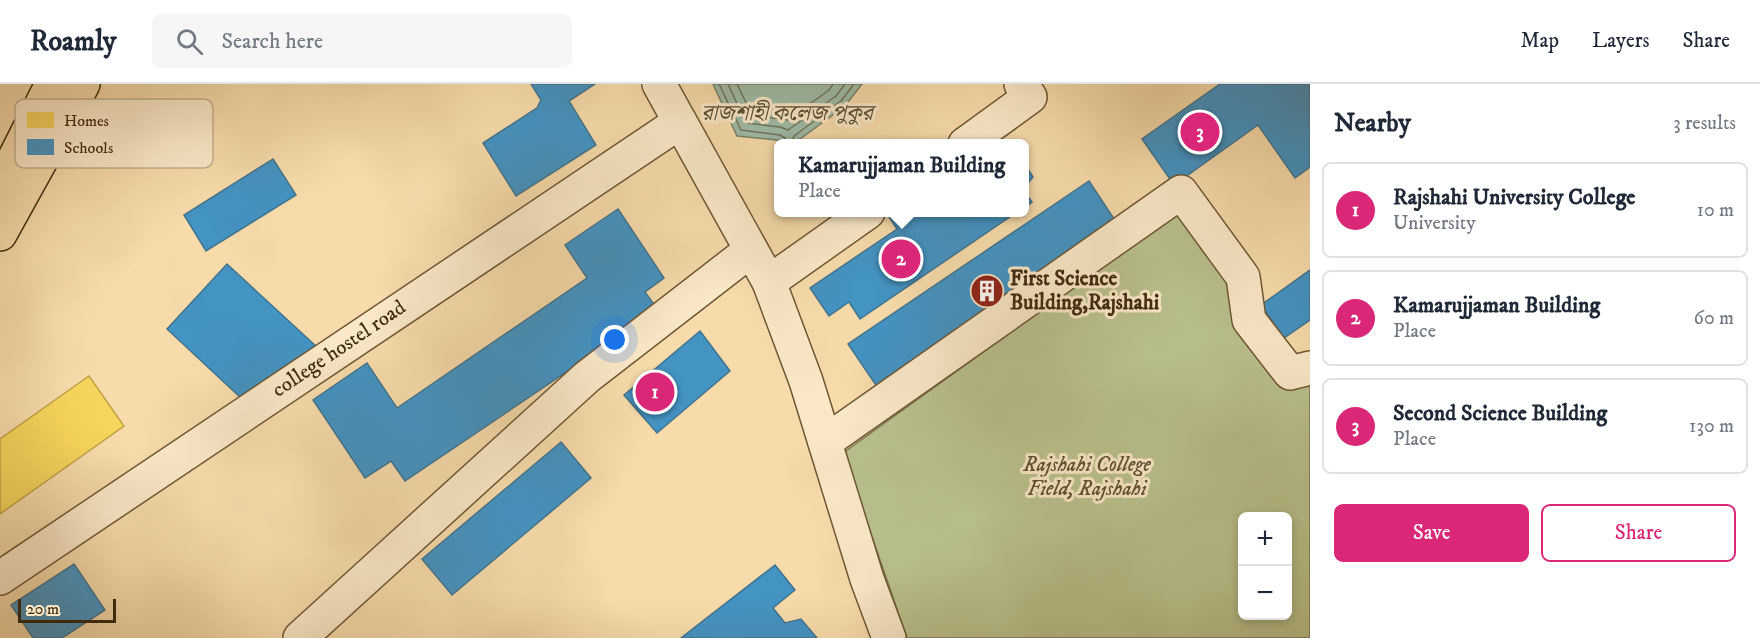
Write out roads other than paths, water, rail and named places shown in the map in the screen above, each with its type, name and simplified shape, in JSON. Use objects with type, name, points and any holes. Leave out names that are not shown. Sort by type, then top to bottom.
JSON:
[{"type":"highway","points":[[44,99],[52,84]]},
{"type":"highway","points":[[76,99],[84,84]]},
{"type":"highway","points":[[0,187],[15,157]]},
{"type":"highway","points":[[0,234],[37,168]]},
{"type":"street","points":[[659,84],[769,282],[806,381],[867,579],[889,638]]},
{"type":"street","points":[[972,139],[1030,97],[1021,84]]},
{"type":"street","name":"college hostel road","points":[[0,578],[680,122]]},
{"type":"street","points":[[825,442],[1181,192],[1243,277],[1249,320],[1290,373],[1310,368]]},
{"type":"street","points":[[769,282],[862,217]]},
{"type":"street","points":[[300,638],[587,377],[751,249]]},
{"type":"water","name":"রাজশাহী কলেজ পুকুর","points":[[713,84],[862,84],[845,106],[800,139],[774,140],[737,136]]},
{"type":"place","name":"Second Science Building","points":[[1200,132]]},
{"type":"place","name":"Kamarujjaman Building","points":[[901,259]]},
{"type":"place","name":"First Science Building,Rajshahi","points":[[987,291]]},
{"type":"place","name":"Rajshahi University College","points":[[655,392]]},
{"type":"park label","name":"Rajshahi College Field, Rajshahi","points":[[1087,477]]}]
